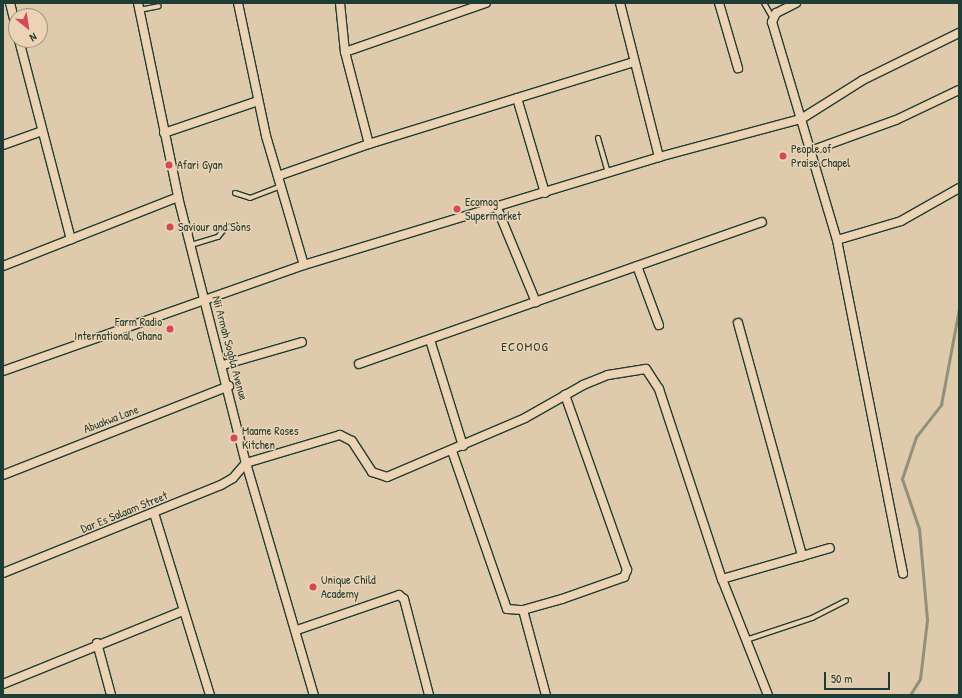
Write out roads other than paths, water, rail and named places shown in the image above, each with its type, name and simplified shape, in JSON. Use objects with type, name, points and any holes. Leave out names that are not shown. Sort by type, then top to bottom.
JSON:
[{"type":"street","points":[[238,3],[258,101],[304,265]]},
{"type":"street","points":[[340,3],[345,52],[369,144]]},
{"type":"street","points":[[345,52],[486,3]]},
{"type":"street","points":[[620,3],[659,157]]},
{"type":"street","points":[[719,3],[738,68]]},
{"type":"street","points":[[796,3],[772,16],[801,119],[813,150],[837,240],[903,574]]},
{"type":"street","name":"Nii Armah Sogbla Avenue","points":[[139,6],[178,198],[229,386],[246,462],[297,630],[314,695]]},
{"type":"street","points":[[3,371],[205,298],[304,265],[497,208],[659,157],[801,119],[863,80],[959,33]]},
{"type":"street","points":[[21,48],[71,239]]},
{"type":"street","points":[[278,176],[369,144],[634,62]]},
{"type":"street","points":[[813,150],[896,120],[959,90]]},
{"type":"street","points":[[517,98],[545,193]]},
{"type":"street","points":[[164,133],[258,101]]},
{"type":"street","points":[[3,145],[42,131]]},
{"type":"street","points":[[837,240],[901,221],[959,188]]},
{"type":"street","points":[[3,266],[178,198]]},
{"type":"street","points":[[497,208],[536,302]]},
{"type":"street","points":[[360,364],[536,302],[585,282],[637,266],[762,222]]},
{"type":"street","points":[[637,266],[660,325]]},
{"type":"street","points":[[738,323],[802,556]]},
{"type":"street","points":[[430,340],[463,446]]},
{"type":"street","points":[[223,365],[302,342]]},
{"type":"street","points":[[246,462],[340,435],[352,441],[372,472],[387,478],[525,418],[583,385],[627,371],[646,369],[652,375],[722,579],[768,695]]},
{"type":"street","name":"Abuakwa Lane","points":[[3,475],[229,386]]},
{"type":"street","points":[[452,451],[505,606],[511,610],[523,610],[588,591],[627,574],[598,482],[565,395]]},
{"type":"street","name":"Dar Es Salaam Street","points":[[3,573],[221,485],[233,478],[246,462]]},
{"type":"street","points":[[154,513],[210,695]]},
{"type":"street","points":[[722,579],[830,548]]},
{"type":"street","points":[[297,630],[402,596],[429,695]]},
{"type":"street","points":[[523,610],[546,695]]},
{"type":"street","points":[[3,684],[97,643],[183,611]]},
{"type":"street","points":[[97,643],[111,695]]},
{"type":"lane","points":[[764,3],[772,16]]},
{"type":"lane","points":[[139,6],[159,6]]},
{"type":"lane","points":[[598,138],[608,173]]},
{"type":"lane","points":[[235,193],[250,198],[281,186]]},
{"type":"lane","points":[[191,245],[218,237],[224,228],[236,225]]},
{"type":"lane","points":[[746,640],[812,618],[846,601]]},
{"type":"waterway","points":[[910,695],[920,679],[927,620],[919,529],[902,479],[916,437],[941,405],[959,309]]},
{"type":"place","name":"People of Praise Chapel","points":[[783,156]]},
{"type":"place","name":"Afari Gyan","points":[[169,165]]},
{"type":"place","name":"Ecomog Supermarket","points":[[457,209]]},
{"type":"place","name":"Saviour and Sons","points":[[170,227]]},
{"type":"place","name":"Farm Radio International, Ghana","points":[[170,329]]},
{"type":"place","name":"Maame Roses Kitchen","points":[[234,438]]},
{"type":"place","name":"Unique Child Academy","points":[[313,587]]},
{"type":"district","name":"ECOMOG","points":[[525,346]]}]
